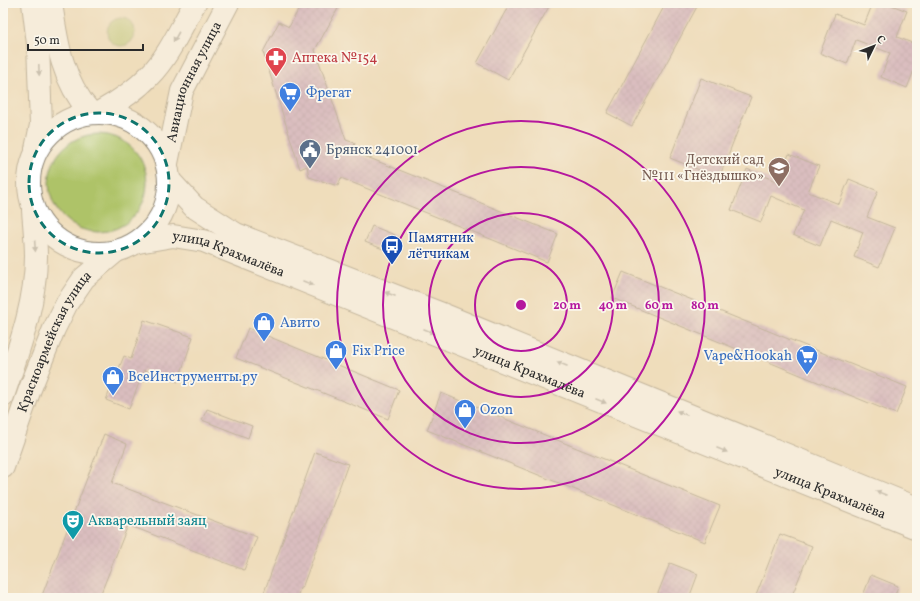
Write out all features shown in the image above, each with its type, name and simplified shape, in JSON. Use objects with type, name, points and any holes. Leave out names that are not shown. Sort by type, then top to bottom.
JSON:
[{"type":"main road","points":[[34,3],[38,44],[41,126],[28,177],[30,197],[33,207],[42,225],[57,240],[76,249],[96,253],[116,251],[138,242],[155,225],[166,204],[168,172],[157,143],[142,126],[122,116],[95,112],[79,100],[68,80],[56,39],[51,3]]},
{"type":"main road","points":[[36,150],[46,136],[58,124],[74,117],[95,112],[123,99],[150,76],[168,51],[195,3]]},
{"type":"main road","name":"Авиационная улица","points":[[168,172],[182,91],[228,3]]},
{"type":"main road","name":"улица Крахмалёва","points":[[168,172],[194,207],[236,234],[449,317],[917,508]]},
{"type":"main road","name":"Красноармейская улица","points":[[3,396],[24,332],[33,290],[36,257],[33,207]]},
{"type":"main road","name":"улица Крахмалёва","points":[[138,242],[173,236],[204,241],[917,528]]},
{"type":"main road","name":"Красноармейская улица","points":[[3,468],[46,349],[67,303],[84,278],[116,251]]},
{"type":"highlighted area","points":[[100,112],[122,116],[142,126],[157,143],[167,163],[170,181],[166,204],[155,225],[127,247],[96,253],[75,249],[57,240],[42,225],[33,207],[28,177],[36,150],[46,136],[74,117]]},
{"type":"green space","points":[[121,18],[131,22],[135,32],[131,42],[121,46],[111,42],[107,32],[111,22]]},
{"type":"green space","points":[[98,134],[117,138],[132,149],[143,164],[147,183],[143,202],[132,217],[117,228],[98,232],[79,228],[64,217],[53,202],[49,183],[53,164],[64,149],[79,138]]},
{"type":"building","points":[[302,3],[341,3],[315,50],[346,140],[355,143],[352,151],[558,234],[547,262],[341,178],[338,186],[309,177],[307,166],[300,169],[263,52],[279,22],[289,27]]},
{"type":"building","points":[[510,3],[551,3],[508,80],[477,63]]},
{"type":"building","points":[[666,3],[699,3],[632,126],[607,113]]},
{"type":"building","points":[[873,3],[886,3],[907,11],[897,37],[917,45],[917,63],[907,88],[881,77],[890,53],[856,40],[847,64],[820,53],[835,14],[864,25]]},
{"type":"building","points":[[701,78],[751,97],[719,178],[670,158]]},
{"type":"building","points":[[789,154],[819,166],[808,192],[839,204],[849,179],[878,191],[867,217],[895,228],[879,267],[854,257],[863,232],[831,219],[820,246],[793,235],[804,210],[771,196],[761,222],[731,210],[747,169],[778,182]]},
{"type":"building","points":[[372,226],[395,235],[388,251],[365,242]]},
{"type":"building","points":[[623,272],[907,387],[896,414],[612,298]]},
{"type":"building","points":[[144,320],[193,337],[178,382],[144,370],[129,409],[106,400],[124,356],[131,359]]},
{"type":"building","points":[[248,328],[399,390],[388,419],[236,358]]},
{"type":"building","points":[[441,393],[720,506],[705,542],[427,430]]},
{"type":"building","points":[[207,409],[252,426],[248,438],[202,420]]},
{"type":"building","points":[[104,434],[127,444],[112,483],[257,537],[244,570],[128,525],[99,598],[41,598]]},
{"type":"building","points":[[315,452],[348,464],[297,598],[262,598]]},
{"type":"building","points":[[780,534],[812,546],[791,598],[755,598]]},
{"type":"building","points":[[670,563],[698,574],[689,598],[656,598]]},
{"type":"building","points":[[871,575],[898,586],[894,598],[862,598]]},
{"type":"place","name":"Аптека №154","points":[[276,78]]},
{"type":"place","name":"Фрегат","points":[[290,112]]},
{"type":"place","name":"Брянск 241001","points":[[310,170]]},
{"type":"place","name":"Детский сад №111 «Гнёздышко»","points":[[779,188]]},
{"type":"place","name":"Памятник лётчикам","points":[[392,266]]},
{"type":"place","name":"Авито","points":[[264,342]]},
{"type":"place","name":"Fix Price","points":[[336,370]]},
{"type":"place","name":"Vape&Hookah","points":[[807,376]]},
{"type":"place","name":"ВсеИнструменты.ру","points":[[113,396]]},
{"type":"place","name":"Ozon","points":[[465,430]]},
{"type":"place","name":"Акварельный заяц","points":[[73,540]]}]
